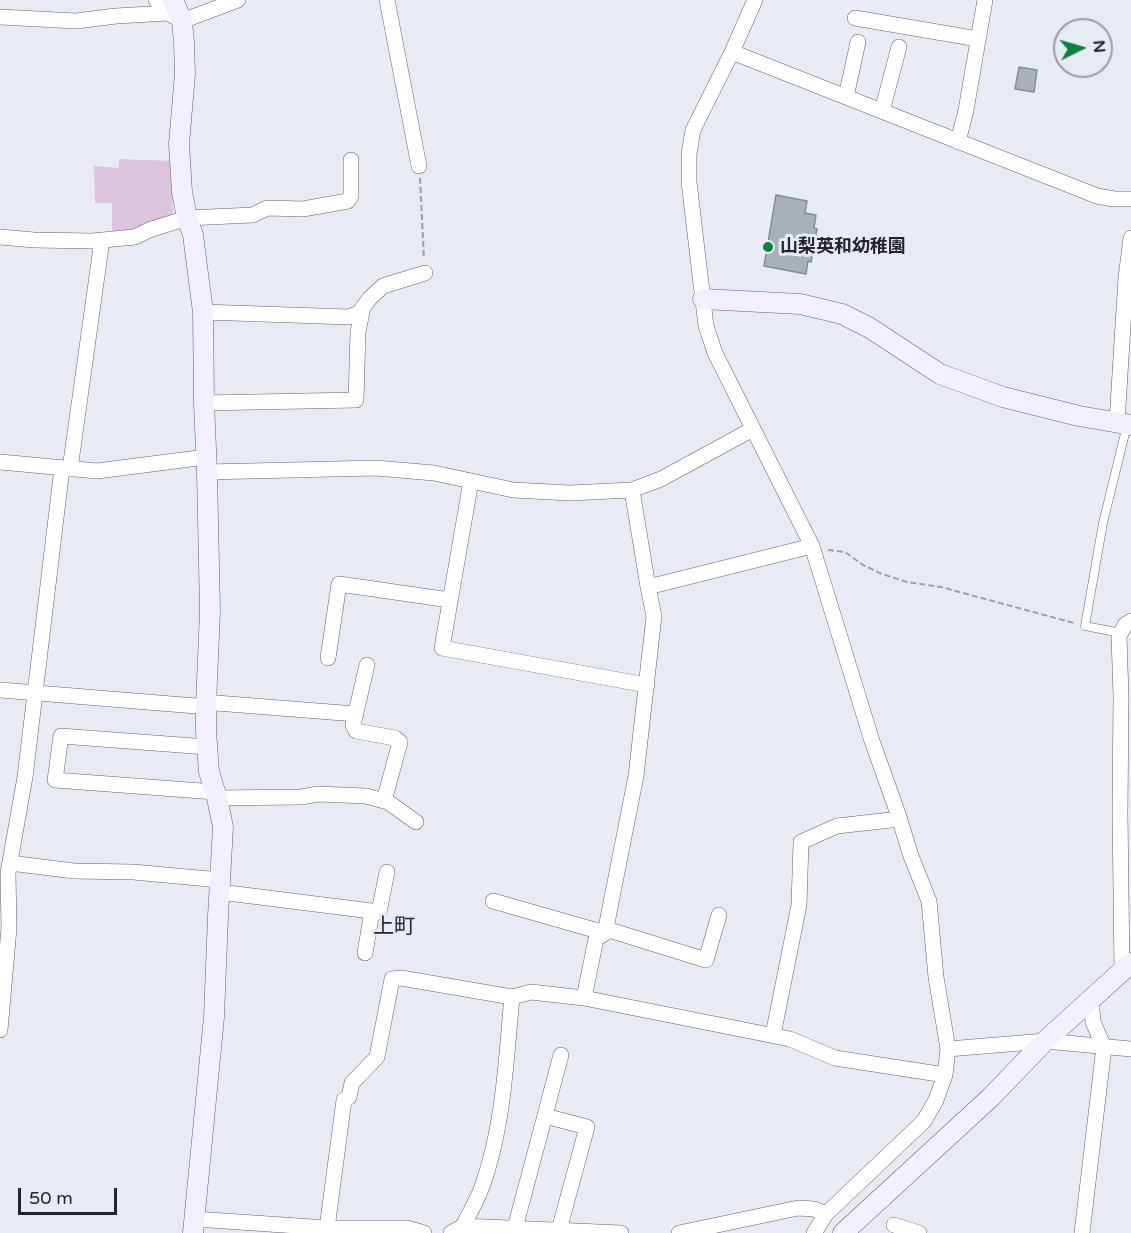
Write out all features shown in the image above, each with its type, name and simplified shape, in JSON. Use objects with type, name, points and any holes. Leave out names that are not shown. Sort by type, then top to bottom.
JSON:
[{"type":"street","points":[[156,0],[174,11],[185,74],[179,144],[182,192],[193,236],[203,312],[210,611],[206,704],[207,747],[209,772],[223,827],[214,1017],[194,1226],[407,1228],[424,1233]]},
{"type":"street","points":[[0,17],[76,21],[174,11],[238,0]]},
{"type":"street","points":[[387,0],[419,166]]},
{"type":"street","points":[[755,0],[693,130],[689,154],[689,182],[706,326],[715,353],[813,549],[872,741],[911,856],[929,901],[936,977],[948,1049],[945,1075],[936,1100],[924,1120],[826,1214],[814,1233]]},
{"type":"street","points":[[958,142],[966,110],[985,0]]},
{"type":"street","points":[[855,18],[978,39]]},
{"type":"street","points":[[846,97],[858,42]]},
{"type":"street","points":[[882,111],[899,47]]},
{"type":"street","points":[[732,52],[1097,196],[1131,199]]},
{"type":"street","points":[[0,237],[34,240],[102,240],[135,237],[187,218],[253,215],[267,208],[303,209],[348,201],[351,196],[351,160]]},
{"type":"street","points":[[704,299],[800,304],[842,314],[870,328],[940,374],[1003,397],[1079,416],[1125,424],[1125,289],[1131,238]]},
{"type":"street","points":[[0,1030],[9,928],[8,873],[25,777],[66,469],[102,240]]},
{"type":"street","points":[[203,312],[349,317],[359,313],[382,286],[425,273]]},
{"type":"street","points":[[204,403],[356,400],[358,332],[363,307]]},
{"type":"street","points":[[0,462],[97,471],[207,464],[376,468],[434,473],[513,490],[570,492],[632,490],[662,479],[753,429]]},
{"type":"street","points":[[471,481],[442,648],[647,685]]},
{"type":"street","points":[[584,998],[596,939],[606,931],[636,776],[654,616],[632,490]]},
{"type":"street","points":[[648,587],[813,549]]},
{"type":"street","points":[[328,658],[339,584],[450,600]]},
{"type":"street","points":[[843,1233],[991,1097],[1045,1041],[1126,967],[1126,840],[1119,636],[1131,621]]},
{"type":"street","points":[[367,664],[353,725],[356,730],[395,738],[400,742],[384,801]]},
{"type":"street","points":[[0,690],[196,706],[216,703],[356,714]]},
{"type":"street","points":[[207,747],[61,736],[55,780],[216,795],[366,796],[387,802],[417,822]]},
{"type":"street","points":[[773,1035],[800,905],[801,842],[837,826],[900,819]]},
{"type":"street","points":[[10,863],[74,871],[133,872],[378,912],[387,872]]},
{"type":"street","points":[[493,901],[706,960],[719,915]]},
{"type":"street","points":[[365,953],[372,911]]},
{"type":"street","points":[[327,1228],[344,1100],[349,1097],[352,1083],[377,1057],[392,979],[401,978],[512,997],[531,992],[584,998],[790,1039],[835,1058],[945,1075]]},
{"type":"street","points":[[457,1230],[483,1186],[493,1150],[501,1108],[512,997]]},
{"type":"street","points":[[1082,1233],[1104,1047],[1093,1022],[1091,999]]},
{"type":"street","points":[[948,1049],[1045,1041],[1131,1049]]},
{"type":"street","points":[[508,1230],[545,1116],[561,1055]]},
{"type":"street","points":[[545,1116],[587,1127],[565,1231]]},
{"type":"street","points":[[679,1233],[798,1208],[814,1209],[826,1214]]},
{"type":"street","points":[[894,1225],[919,1233]]},
{"type":"street","points":[[457,1230],[621,1233]]},
{"type":"lane","points":[[1121,633],[1085,626],[1103,523],[1125,424]]},
{"type":"path","points":[[419,166],[425,273]]},
{"type":"path","points":[[813,549],[844,552],[863,565],[907,582],[941,587],[1085,626]]},
{"type":"shaded area","points":[[119,159],[171,161],[173,217],[129,233],[112,233],[112,203],[95,203],[94,166],[119,168]]},
{"type":"building","points":[[1019,67],[1037,70],[1034,92],[1015,89]]},
{"type":"building","points":[[776,195],[807,201],[805,213],[816,215],[814,228],[817,229],[811,262],[808,261],[806,274],[764,266]]},
{"type":"place","name":"山梨英和幼稚園","points":[[768,247]]},
{"type":"district","name":"上町","points":[[394,927]]}]
